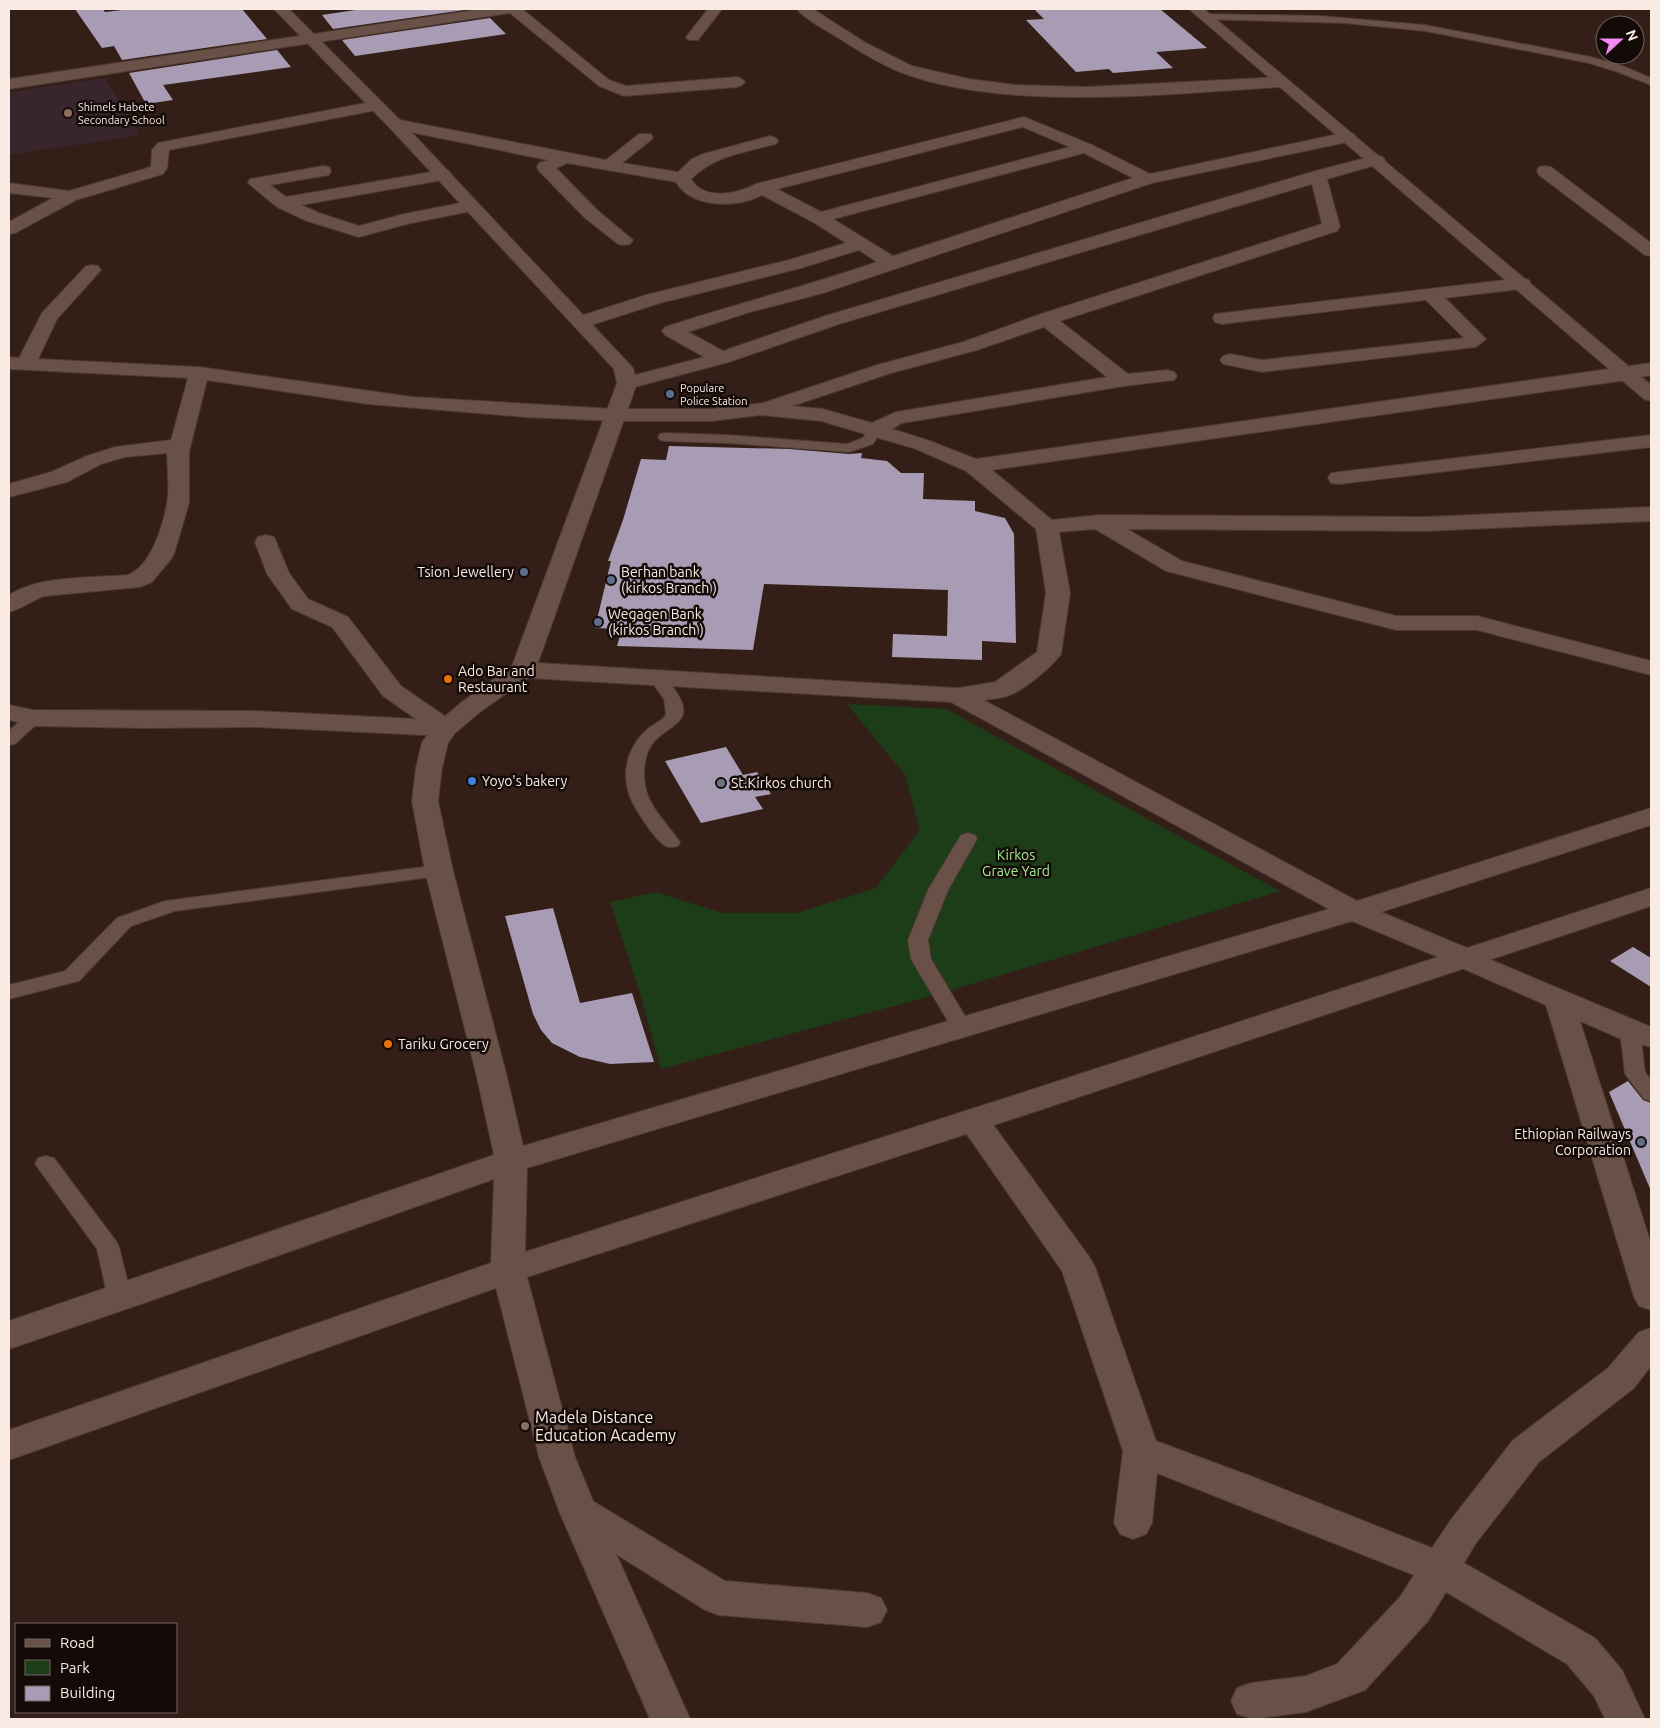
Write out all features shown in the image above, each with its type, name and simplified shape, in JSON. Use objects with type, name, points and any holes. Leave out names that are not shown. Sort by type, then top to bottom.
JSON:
[{"type":"street","points":[[281,9],[395,124],[624,368],[627,384],[523,670],[446,728],[434,742],[425,801],[439,871],[491,1074],[511,1161],[508,1270],[557,1457],[578,1511],[670,1719]]},
{"type":"street","points":[[9,84],[509,9]]},
{"type":"street","points":[[514,9],[604,83],[624,91],[737,82]]},
{"type":"street","points":[[693,37],[715,9]]},
{"type":"street","points":[[804,9],[876,53],[922,74],[1008,89],[1050,92],[1188,89],[1280,82]]},
{"type":"street","points":[[1202,11],[1280,82],[1377,160],[1651,395]]},
{"type":"street","points":[[9,229],[70,196],[156,170],[159,168],[160,150],[169,145],[376,106]]},
{"type":"street","points":[[682,178],[686,187],[692,193],[724,198],[745,196],[762,188],[1024,122],[1086,148],[1148,180]]},
{"type":"street","points":[[395,124],[565,158],[682,178]]},
{"type":"street","points":[[608,166],[645,137]]},
{"type":"street","points":[[722,358],[672,331],[743,308],[816,289],[1148,180],[1348,137]]},
{"type":"street","points":[[682,178],[698,163],[709,157],[770,141]]},
{"type":"street","points":[[818,218],[1086,148]]},
{"type":"street","points":[[565,158],[545,167],[591,214],[624,240]]},
{"type":"street","points":[[627,384],[722,358],[773,338],[878,306],[1377,160]]},
{"type":"street","points":[[323,171],[256,183],[283,203],[313,217],[359,232],[404,219],[471,206]]},
{"type":"street","points":[[1545,171],[1651,251]]},
{"type":"street","points":[[283,203],[443,175]]},
{"type":"street","points":[[17,363],[199,373],[413,403],[615,415],[712,415],[761,409],[884,369],[970,346],[1331,227],[1318,176]]},
{"type":"street","points":[[9,188],[70,196]]},
{"type":"street","points":[[762,188],[818,218],[891,263]]},
{"type":"street","points":[[581,322],[653,299],[795,264],[861,244]]},
{"type":"street","points":[[17,363],[49,317],[92,270]]},
{"type":"street","points":[[1222,318],[1522,284]]},
{"type":"street","points":[[1230,360],[1262,366],[1469,343],[1476,339],[1430,294]]},
{"type":"street","points":[[1045,320],[1124,380]]},
{"type":"street","points":[[974,466],[1628,374],[1651,369]]},
{"type":"street","points":[[9,605],[27,594],[43,589],[132,582],[144,577],[163,554],[178,503],[178,452],[199,373]]},
{"type":"street","points":[[875,430],[896,418],[1124,380],[1167,376]]},
{"type":"street","points":[[523,670],[956,695],[1002,689],[1033,668],[1049,654],[1058,593],[1047,527],[974,466],[923,445],[823,415],[761,409]]},
{"type":"street","points":[[1339,478],[1651,441]]},
{"type":"street","points":[[9,491],[59,477],[94,460],[122,451],[180,445]]},
{"type":"street","points":[[1047,527],[1099,522],[1425,524],[1651,514]]},
{"type":"street","points":[[1099,522],[1174,566],[1396,623],[1477,623],[1651,668]]},
{"type":"street","points":[[266,542],[278,574],[300,604],[340,622],[392,690],[446,728]]},
{"type":"street","points":[[956,695],[1354,911],[1641,1034]]},
{"type":"street","points":[[21,715],[145,720],[256,719],[446,728]]},
{"type":"street","points":[[9,1335],[120,1299],[511,1161],[1354,911],[1651,816]]},
{"type":"street","points":[[9,1445],[508,1270],[973,1120],[1651,897]]},
{"type":"street","points":[[1560,1000],[1651,1297]]},
{"type":"street","points":[[973,1120],[1078,1267],[1141,1450],[1132,1523]]},
{"type":"street","points":[[1251,1701],[1306,1694],[1351,1677],[1414,1609],[1462,1532],[1526,1451],[1621,1378],[1651,1342]]},
{"type":"street","points":[[1141,1450],[1440,1568],[1581,1651],[1608,1683],[1625,1719]]},
{"type":"street","points":[[578,1511],[719,1598],[867,1610]]},
{"type":"lane","points":[[1202,11],[1391,24],[1492,40],[1576,57],[1610,65],[1651,82]]},
{"type":"lane","points":[[665,437],[727,439],[849,448],[868,441],[875,430]]},
{"type":"lane","points":[[656,677],[675,704],[675,715],[670,723],[651,734],[639,754],[634,771],[641,803],[672,842]]},
{"type":"lane","points":[[9,740],[21,715]]},
{"type":"lane","points":[[962,1028],[921,959],[918,940],[938,890],[968,839]]},
{"type":"lane","points":[[9,992],[72,976],[124,922],[172,906],[439,871]]},
{"type":"lane","points":[[1641,1034],[1635,1074],[1651,1094]]},
{"type":"lane","points":[[46,1164],[108,1247],[120,1299]]},
{"type":"shaded area","name":"Shimels Habete Secondary School","points":[[105,78],[141,135],[9,155],[9,92]]},
{"type":"green space","name":"Kirkos Grave Yard","points":[[847,704],[946,709],[1280,891],[942,993],[661,1069],[639,990],[610,902],[656,892],[722,913],[797,913],[876,888],[920,830],[905,775]]},
{"type":"building","points":[[75,9],[103,9],[105,12],[131,9],[242,9],[267,39],[122,60],[114,46],[102,48]]},
{"type":"building","points":[[362,9],[471,9],[333,29],[322,15]]},
{"type":"building","points":[[1034,9],[1160,9],[1207,48],[1156,52],[1173,68],[1113,73],[1109,69],[1076,72],[1026,20],[1044,19]]},
{"type":"building","points":[[490,18],[506,34],[355,56],[342,40]]},
{"type":"building","points":[[277,50],[291,67],[163,85],[173,100],[146,104],[129,73]]},
{"type":"building","points":[[669,446],[862,453],[861,458],[887,461],[901,473],[924,473],[923,499],[975,501],[975,511],[1005,518],[1014,534],[1016,643],[982,641],[982,660],[892,657],[893,634],[947,636],[948,590],[764,584],[753,650],[617,646],[622,629],[595,628],[611,561],[608,561],[623,520],[641,459],[666,460]]},
{"type":"building","name":"St.Kirkos church","points":[[726,747],[743,775],[757,772],[771,794],[755,797],[763,809],[701,823],[665,761]]},
{"type":"building","points":[[553,908],[580,1003],[632,993],[654,1062],[610,1064],[580,1057],[552,1043],[541,1030],[533,1014],[505,916]]},
{"type":"building","points":[[1633,947],[1651,958],[1651,987],[1610,961]]},
{"type":"building","name":"Ethiopian Railways Corporation","points":[[1628,1081],[1643,1100],[1651,1103],[1651,1191],[1609,1092]]},
{"type":"place","name":"Shimels Habete Secondary School","points":[[68,113]]},
{"type":"place","name":"Populare Police Station","points":[[670,394]]},
{"type":"place","name":"Tsion Jewellery","points":[[524,572]]},
{"type":"place","name":"Berhan bank (kirkos Branch )","points":[[611,580]]},
{"type":"place","name":"Wegagen Bank (kirkos Branch )","points":[[598,622]]},
{"type":"place","name":"Ado Bar and Restaurant","points":[[448,679]]},
{"type":"place","name":"Yoyo's bakery","points":[[472,781]]},
{"type":"place","name":"St.Kirkos church","points":[[721,783]]},
{"type":"place","name":"Tariku Grocery","points":[[388,1044]]},
{"type":"place","name":"Ethiopian Railways Corporation","points":[[1641,1142]]},
{"type":"place","name":"Madela Distance Education Academy","points":[[525,1426]]}]
